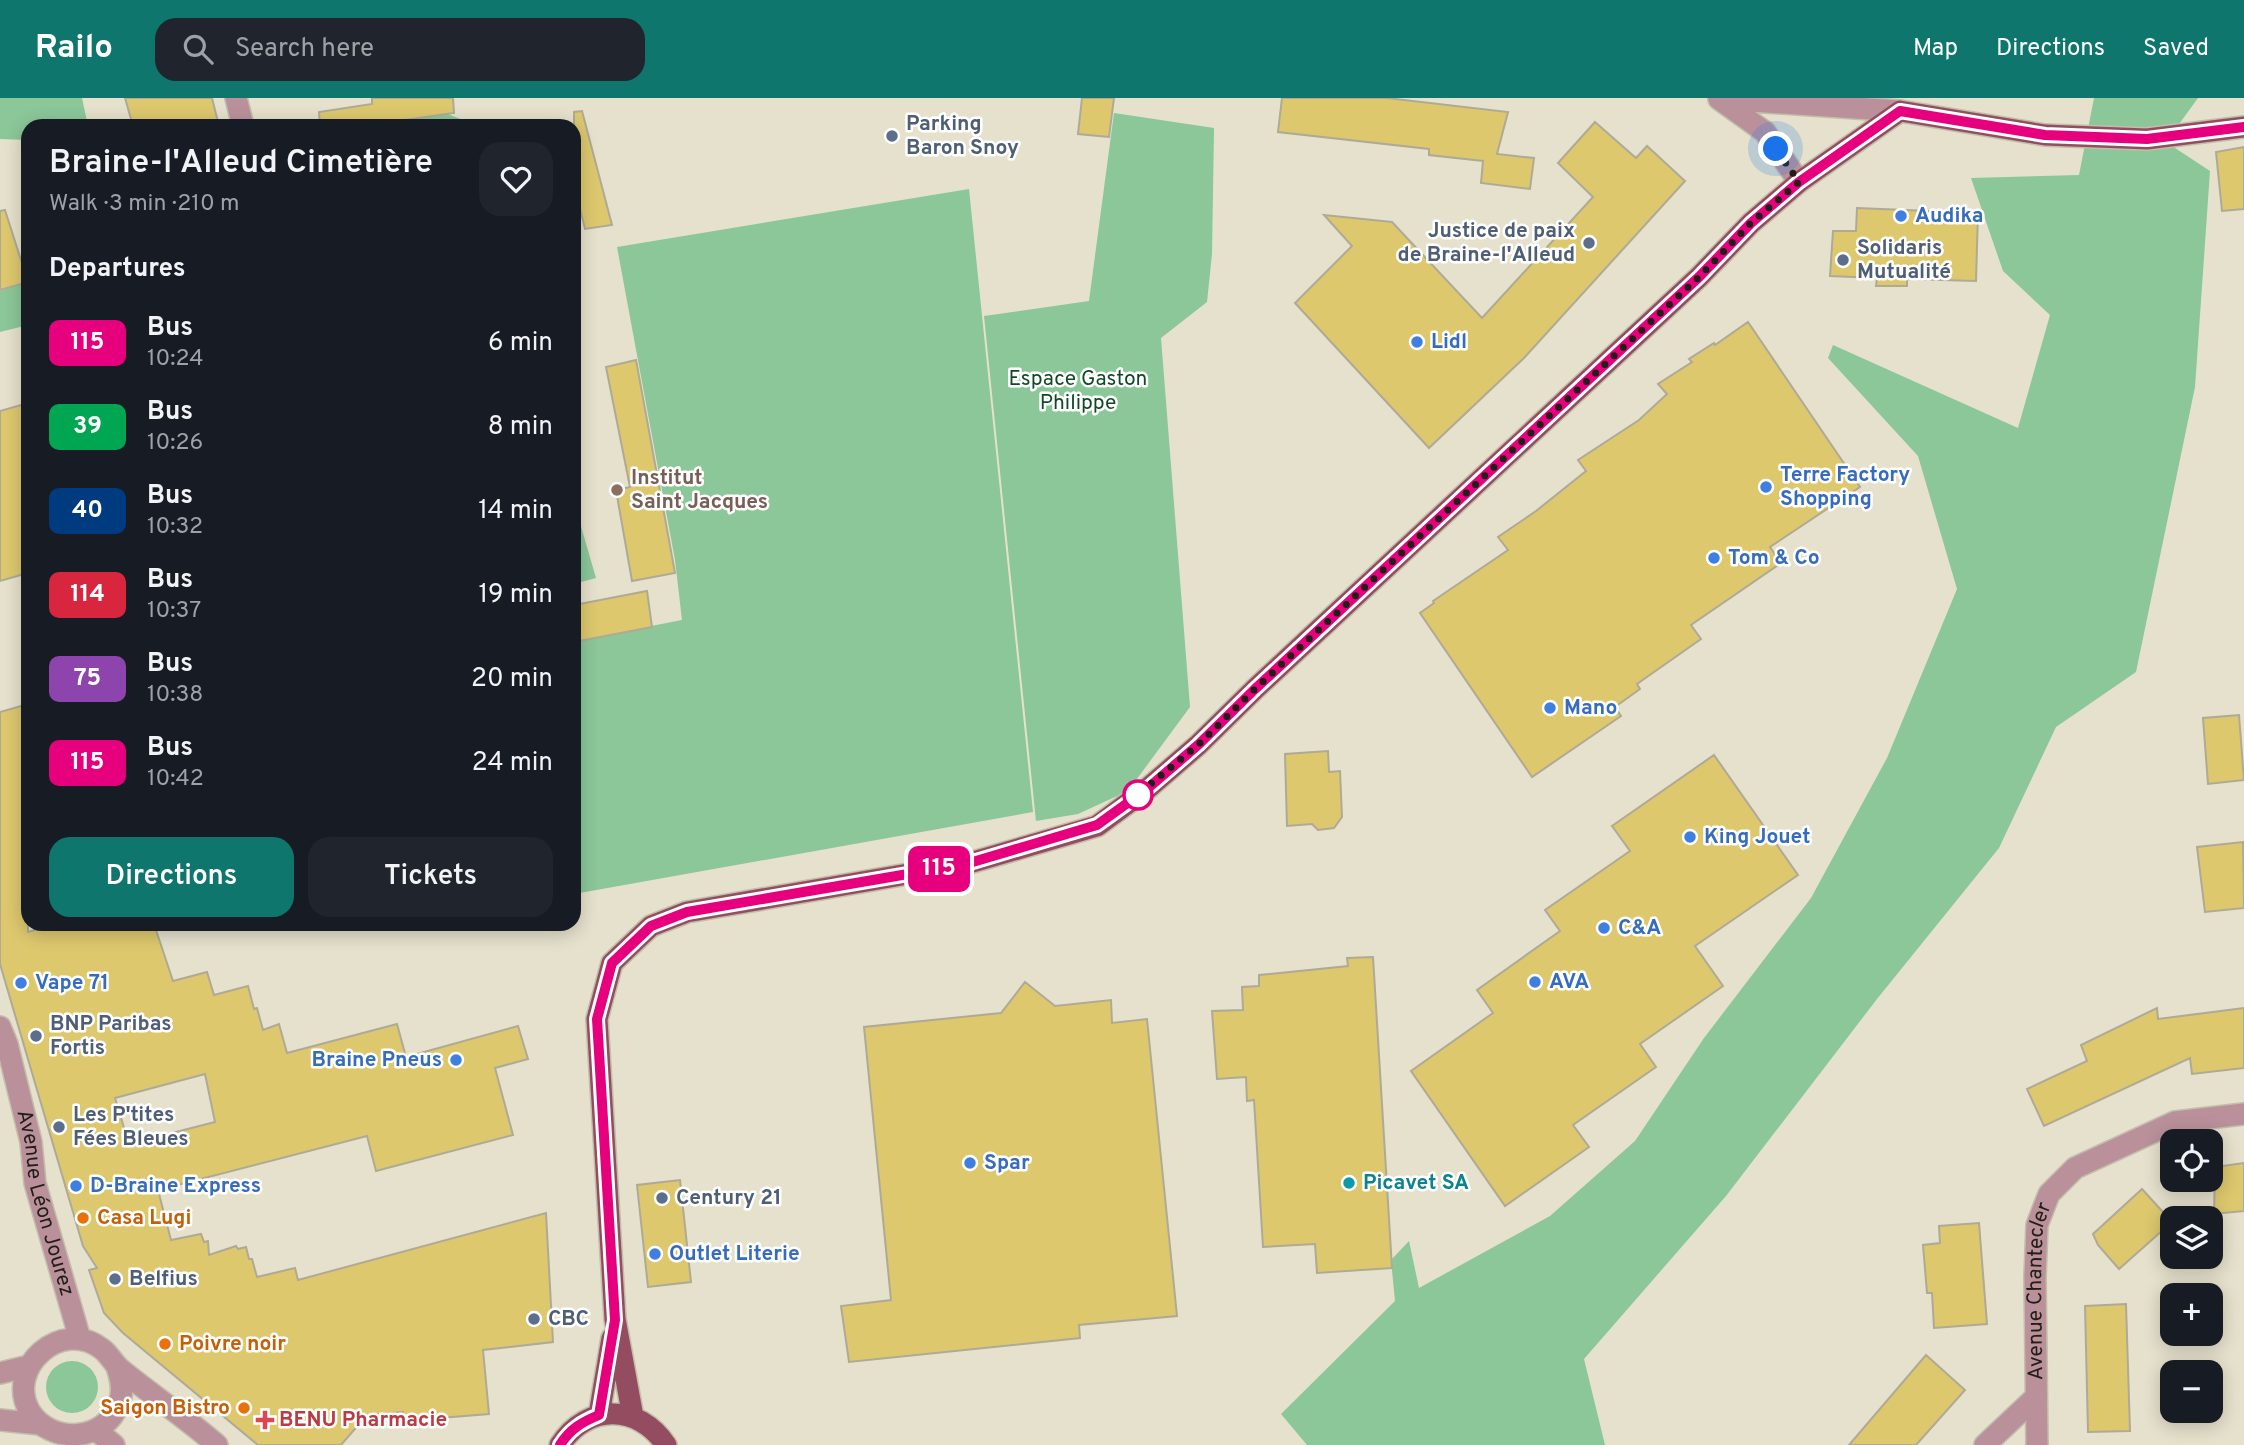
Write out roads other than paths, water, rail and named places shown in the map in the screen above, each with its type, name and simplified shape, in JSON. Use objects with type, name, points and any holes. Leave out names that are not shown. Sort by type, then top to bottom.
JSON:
[{"type":"main road","points":[[633,1417],[615,1320],[597,1019],[612,963],[651,926],[687,912],[966,864],[1097,825],[1147,789],[1198,745],[1699,277],[1751,223],[1799,182],[1900,111],[2045,135],[2147,139],[2244,127]]},
{"type":"main road","points":[[599,1415],[615,1320]]},
{"type":"main road","points":[[560,1445],[581,1422],[610,1413],[633,1417],[650,1426],[666,1445]]},
{"type":"street","points":[[236,98],[241,119]]},
{"type":"street","points":[[1719,99],[1900,111]]},
{"type":"street","points":[[1719,99],[1765,132],[1799,182]]},
{"type":"street","name":"Avenue Léon Jourez","points":[[0,1027],[7,1044],[32,1142],[35,1183],[80,1339]]},
{"type":"street","name":"Avenue Chantecler","points":[[2037,1445],[2037,1225],[2049,1194],[2075,1168],[2175,1122],[2244,1114]]},
{"type":"street","points":[[117,1367],[122,1384],[120,1403],[111,1419],[97,1431],[78,1437],[57,1435],[40,1424],[30,1412],[24,1397],[24,1381],[29,1366],[42,1350],[60,1340],[80,1339],[102,1348],[117,1367],[185,1417],[217,1445]]},
{"type":"street","points":[[0,1373],[29,1366]]},
{"type":"street","name":"Avenue Chantecler","points":[[1985,1445],[2036,1397]]},
{"type":"street","points":[[0,1420],[40,1424]]},
{"type":"street","points":[[97,1431],[114,1445]]},
{"type":"place","name":"Parking Baron Snoy","points":[[892,136]]},
{"type":"place","name":"Audika","points":[[1901,216]]},
{"type":"place","name":"Justice de paix de Braine-l'Alleud","points":[[1589,243]]},
{"type":"place","name":"Solidaris Mutualité","points":[[1843,260]]},
{"type":"place","name":"Lidl","points":[[1417,342]]},
{"type":"place","name":"Terre Factory Shopping","points":[[1766,487]]},
{"type":"place","name":"Institut Saint Jacques","points":[[617,490]]},
{"type":"place","name":"Tom & Co","points":[[1714,558]]},
{"type":"place","name":"Mano","points":[[1550,708]]},
{"type":"place","name":"King Jouet","points":[[1690,837]]},
{"type":"place","name":"C&A","points":[[1604,928]]},
{"type":"place","name":"AVA","points":[[1535,982]]},
{"type":"place","name":"Vape 71","points":[[21,983]]},
{"type":"place","name":"BNP Paribas Fortis","points":[[36,1036]]},
{"type":"place","name":"Braine Pneus","points":[[456,1060]]},
{"type":"place","name":"Les P'tites Fées Bleues","points":[[59,1127]]},
{"type":"place","name":"Spar","points":[[970,1163]]},
{"type":"place","name":"Picavet SA","points":[[1349,1183]]},
{"type":"place","name":"D-Braine Express","points":[[76,1186]]},
{"type":"place","name":"Century 21","points":[[662,1198]]},
{"type":"place","name":"Casa Lugi","points":[[83,1218]]},
{"type":"place","name":"Outlet Literie","points":[[655,1254]]},
{"type":"place","name":"Belfius","points":[[115,1279]]},
{"type":"place","name":"CBC","points":[[534,1319]]},
{"type":"place","name":"Poivre noir","points":[[165,1344]]},
{"type":"place","name":"Saigon Bistro","points":[[244,1408]]},
{"type":"place","name":"BENU Pharmacie","points":[[265,1420]]},
{"type":"park label","name":"Espace Gaston Philippe","points":[[1078,391]]}]
